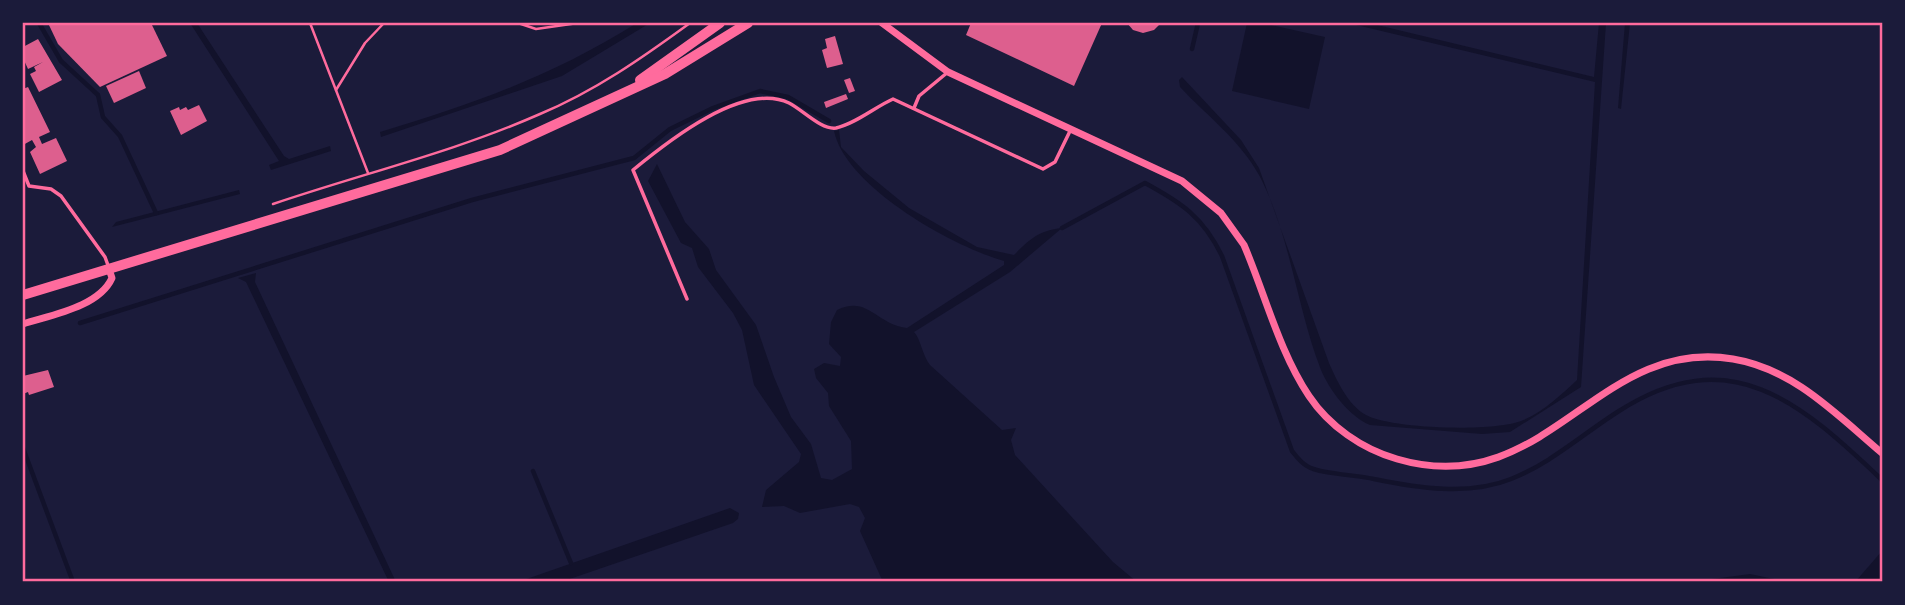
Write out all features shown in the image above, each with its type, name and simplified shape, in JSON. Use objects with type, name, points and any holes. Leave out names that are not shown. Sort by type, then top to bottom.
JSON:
[{"type":"main road","points":[[614,98],[720,23]]},
{"type":"main road","points":[[23,295],[500,150],[665,74],[748,23]]},
{"type":"street","points":[[882,23],[948,72],[1162,169],[1197,191],[1221,213],[1244,245],[1297,377],[1310,398],[1335,425],[1388,456],[1421,464],[1456,467],[1510,455],[1644,370],[1670,361],[1710,356],[1744,361],[1777,372],[1816,397],[1882,453]]},
{"type":"street","points":[[23,324],[68,310],[106,290],[112,278],[109,269]]},
{"type":"lane","points":[[913,109],[919,96],[948,72]]},
{"type":"lane","points":[[687,299],[633,170],[676,135],[710,116],[769,97],[805,111],[827,128],[838,128],[894,99],[1043,169],[1055,162],[1072,129]]},
{"type":"lane","points":[[23,171],[29,186],[51,189],[61,196],[105,257],[109,269]]},
{"type":"path","points":[[310,23],[375,187]]},
{"type":"path","points":[[336,90],[365,43],[384,23]]},
{"type":"path","points":[[518,23],[536,29],[578,23]]},
{"type":"path","points":[[267,206],[480,138],[542,114],[626,69],[690,23]]},
{"type":"shaded area","points":[[190,23],[197,23],[284,156],[289,159],[330,146],[331,151],[271,170],[269,165],[279,161]]},
{"type":"shaded area","points":[[637,23],[650,23],[562,76],[381,137],[380,132],[481,99],[544,73]]},
{"type":"shaded area","points":[[1247,23],[1262,23],[1325,37],[1309,109],[1232,91]]},
{"type":"shaded area","points":[[1348,23],[1369,23],[1594,77],[1599,23],[1606,23],[1581,387],[1510,432],[1482,434],[1370,425],[1355,416],[1335,394],[1321,370],[1280,226],[1329,363],[1344,392],[1360,411],[1379,420],[1397,423],[1467,428],[1521,421],[1536,413],[1577,380],[1595,82]]},
{"type":"shaded area","points":[[1625,23],[1630,23],[1621,109],[1618,108]]},
{"type":"shaded area","points":[[1182,77],[1241,140],[1259,168],[1270,199],[1259,175],[1242,150],[1180,87],[1179,80]]},
{"type":"shaded area","points":[[839,130],[841,147],[864,171],[909,208],[977,247],[1014,255],[1035,237],[1062,228],[1010,272],[914,332],[930,365],[1002,430],[1016,428],[1011,440],[1015,455],[1113,562],[1137,582],[883,582],[860,531],[865,518],[859,507],[850,504],[800,513],[784,506],[762,507],[766,490],[799,462],[801,454],[754,385],[742,330],[733,313],[698,267],[692,248],[681,243],[648,181],[657,164],[685,222],[709,249],[716,270],[756,325],[791,417],[811,444],[821,478],[832,480],[852,469],[851,441],[829,406],[828,393],[816,378],[814,369],[824,363],[840,366],[841,357],[829,344],[831,322],[837,310],[848,306],[865,308],[888,322],[907,328],[1004,265],[1004,261],[931,228],[879,193],[858,173],[843,152],[834,131]]},
{"type":"shaded area","points":[[239,190],[240,194],[112,227],[116,222]]},
{"type":"shaded area","points":[[256,273],[255,282],[396,582],[389,582],[246,282],[238,278]]},
{"type":"shaded area","points":[[730,508],[739,513],[738,519],[733,523],[561,582],[518,582]]},
{"type":"shaded area","points":[[1882,551],[1882,582],[1855,582]]},
{"type":"shaded area","points":[[1750,574],[1789,582],[1690,582]]},
{"type":"building","points":[[48,23],[151,23],[167,56],[100,87],[58,44]]},
{"type":"building","points":[[971,23],[1102,23],[1074,86],[966,35]]},
{"type":"building","points":[[1127,23],[1161,23],[1154,30],[1143,33],[1133,30]]},
{"type":"building","points":[[835,36],[843,64],[827,68],[822,50],[827,48],[825,39]]},
{"type":"building","points":[[38,39],[62,80],[39,92],[30,74],[36,71],[34,67],[43,62],[28,69],[23,58],[23,47]]},
{"type":"building","points":[[139,71],[146,88],[114,103],[106,86]]},
{"type":"building","points":[[850,78],[855,91],[849,93],[844,80]]},
{"type":"building","points":[[28,87],[50,132],[39,137],[42,144],[56,138],[67,161],[40,174],[30,152],[36,147],[32,140],[23,145],[23,89]]},
{"type":"building","points":[[846,94],[848,99],[826,108],[824,102]]},
{"type":"building","points":[[199,105],[207,121],[181,135],[170,111],[179,107],[180,110],[186,107],[188,110]]},
{"type":"building","points":[[48,370],[54,387],[29,395],[28,392],[23,394],[23,376]]},
{"type":"waterway","points":[[39,23],[61,61],[98,95],[103,117],[120,136],[156,213]]},
{"type":"waterway","points":[[1192,49],[1198,23]]},
{"type":"waterway","points":[[80,323],[472,200],[634,158],[670,129],[713,108],[760,91],[788,97],[829,121]]},
{"type":"waterway","points":[[1062,228],[1145,183],[1190,212],[1207,231],[1222,256],[1292,451],[1312,469],[1443,489],[1495,484],[1539,465],[1619,411],[1659,390],[1695,381],[1729,381],[1761,390],[1792,405],[1822,426],[1882,480]]},
{"type":"waterway","points":[[23,448],[73,582]]},
{"type":"waterway","points":[[533,471],[571,563]]}]
